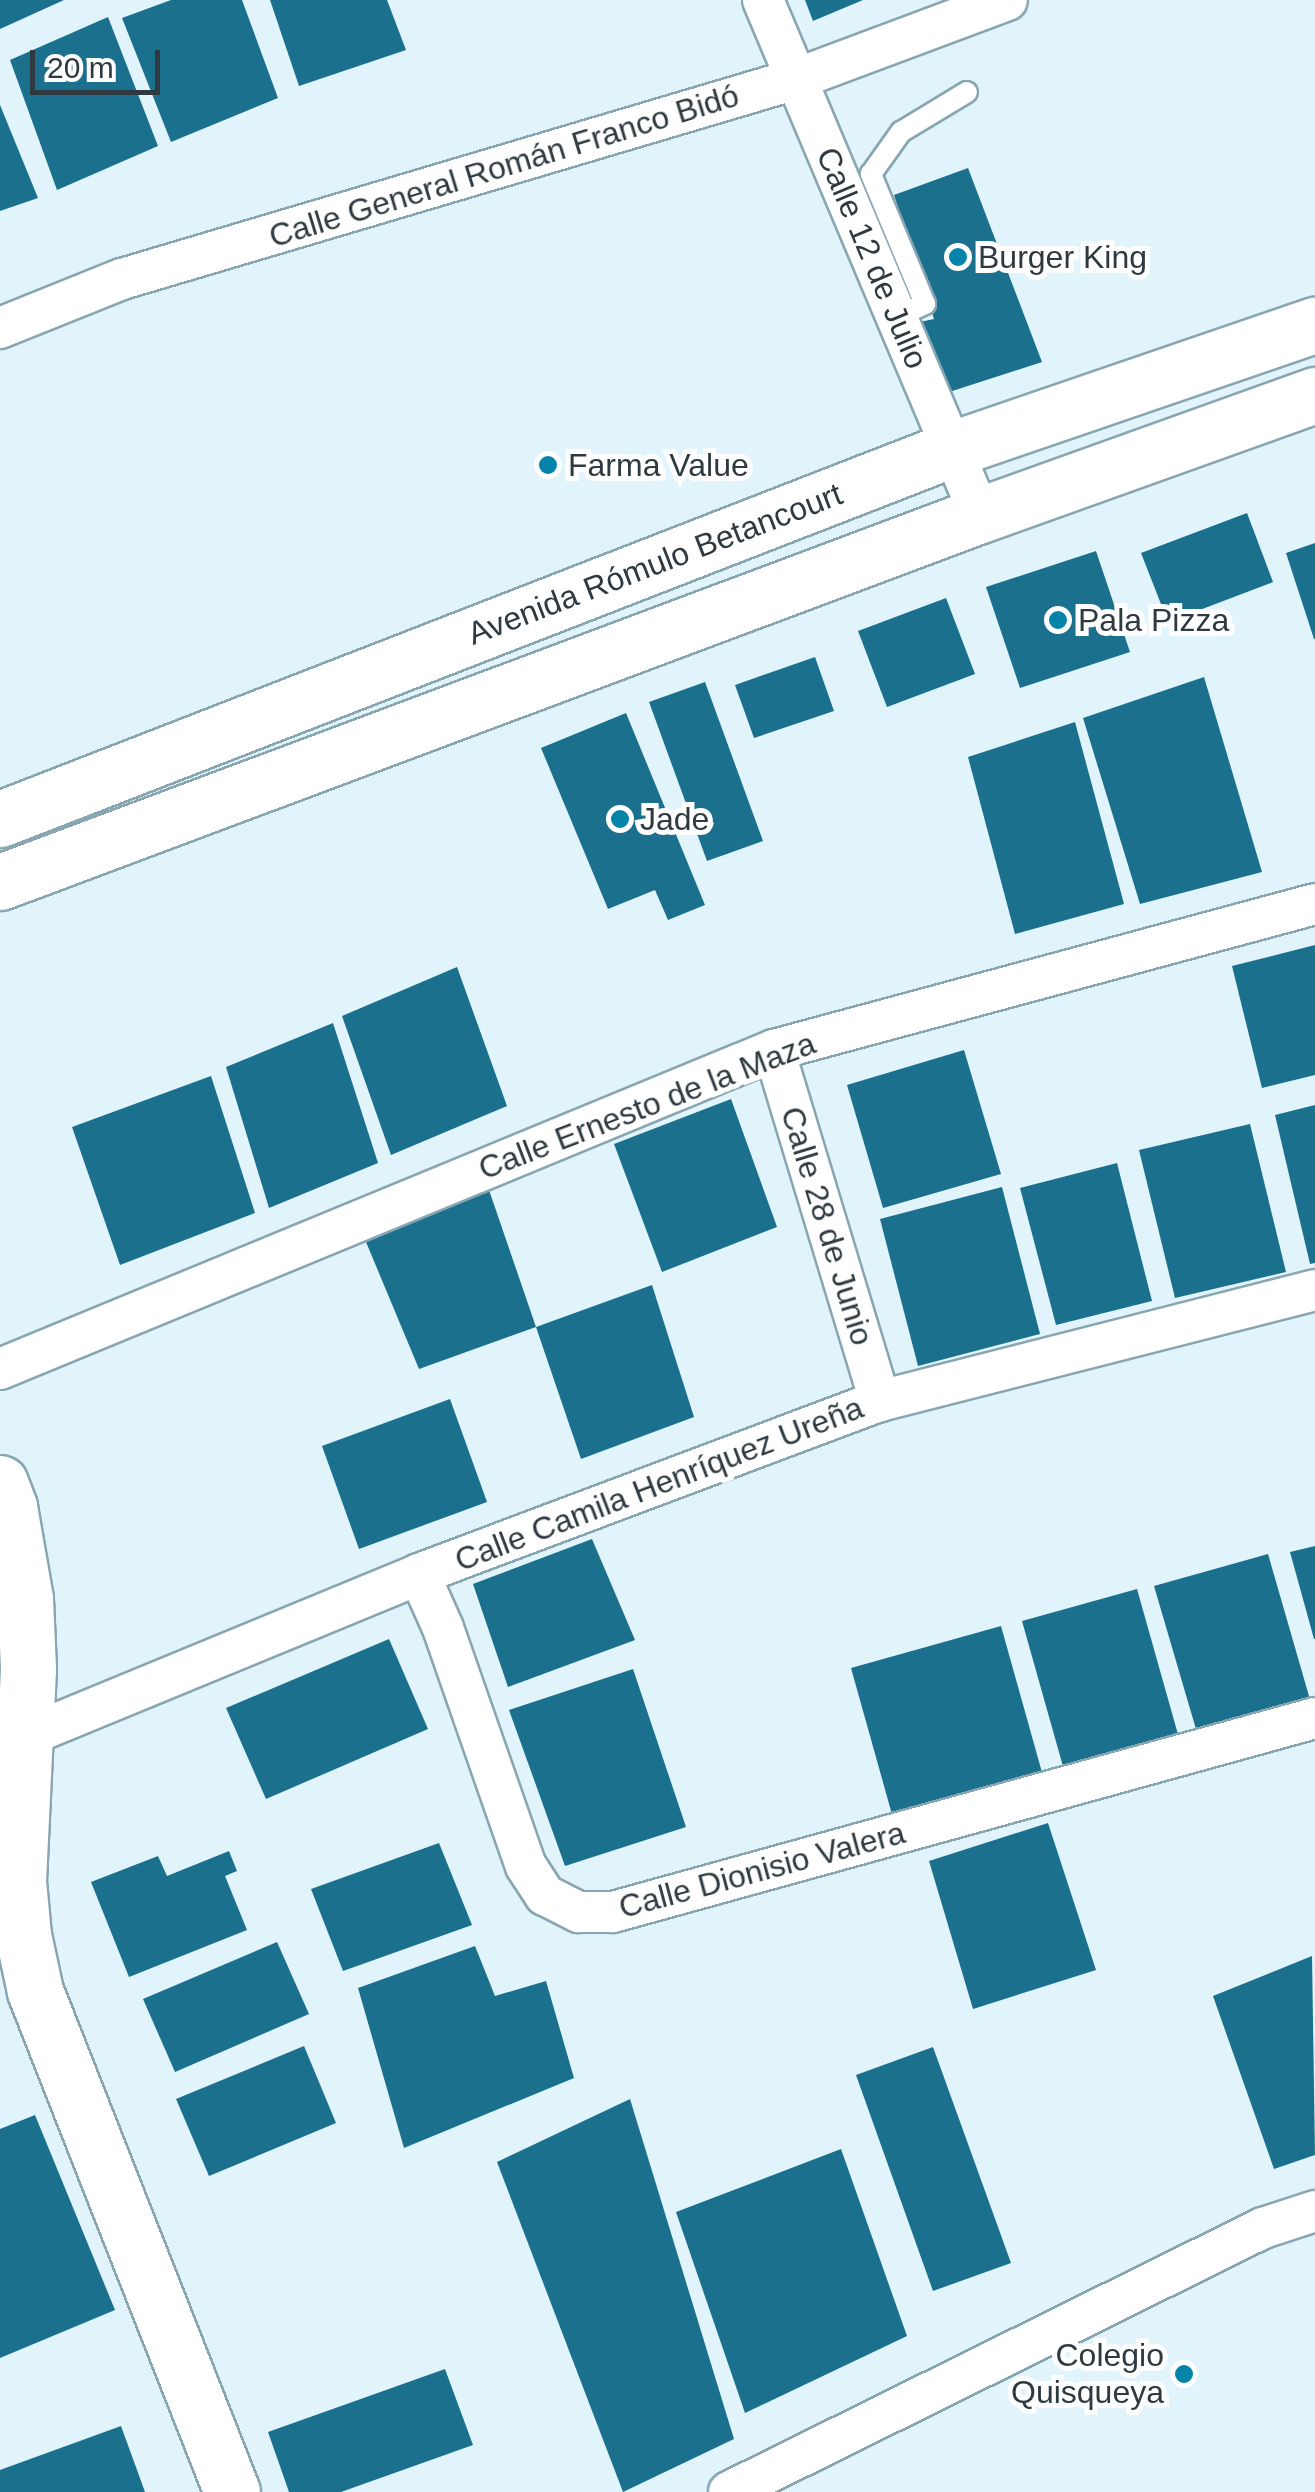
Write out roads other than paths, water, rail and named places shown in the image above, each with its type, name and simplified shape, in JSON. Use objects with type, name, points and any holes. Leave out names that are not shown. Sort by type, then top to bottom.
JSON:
[{"type":"main road","name":"Avenida Rómulo Betancourt","points":[[0,819],[952,449],[1315,324]]},
{"type":"main road","name":"Avenida Rómulo Betancourt","points":[[0,882],[1315,395]]},
{"type":"main road","points":[[0,1483],[9,1506],[25,1599],[28,1669],[18,1881],[22,1935],[35,1990],[232,2492]]},
{"type":"street","name":"Calle 12 de Julio","points":[[763,0],[980,516]]},
{"type":"street","name":"Calle General Román Franco Bidó","points":[[0,328],[122,279],[796,79],[1007,0]]},
{"type":"street","name":"Calle Ernesto de la Maza","points":[[0,1369],[774,1050],[1315,904]]},
{"type":"street","name":"Calle 28 de Junio","points":[[774,1050],[880,1402]]},
{"type":"street","name":"Calle Camila Henríquez Ureña","points":[[22,1738],[418,1574],[880,1402],[1315,1290]]},
{"type":"street","name":"Calle Dionisio Valera","points":[[418,1574],[443,1628],[526,1866],[545,1896],[579,1912],[613,1912],[1315,1718]]},
{"type":"street","points":[[729,2492],[1263,2228],[1315,2211]]},
{"type":"lane","points":[[897,318],[925,304],[872,174],[901,132],[967,92]]},
{"type":"place","name":"Burger King","points":[[958,257]]},
{"type":"place","name":"Farma Value","points":[[548,465]]},
{"type":"place","name":"Pala Pizza","points":[[1058,620]]},
{"type":"place","name":"Jade","points":[[620,819]]},
{"type":"place","name":"Colegio Quisqueya","points":[[1184,2374]]}]
